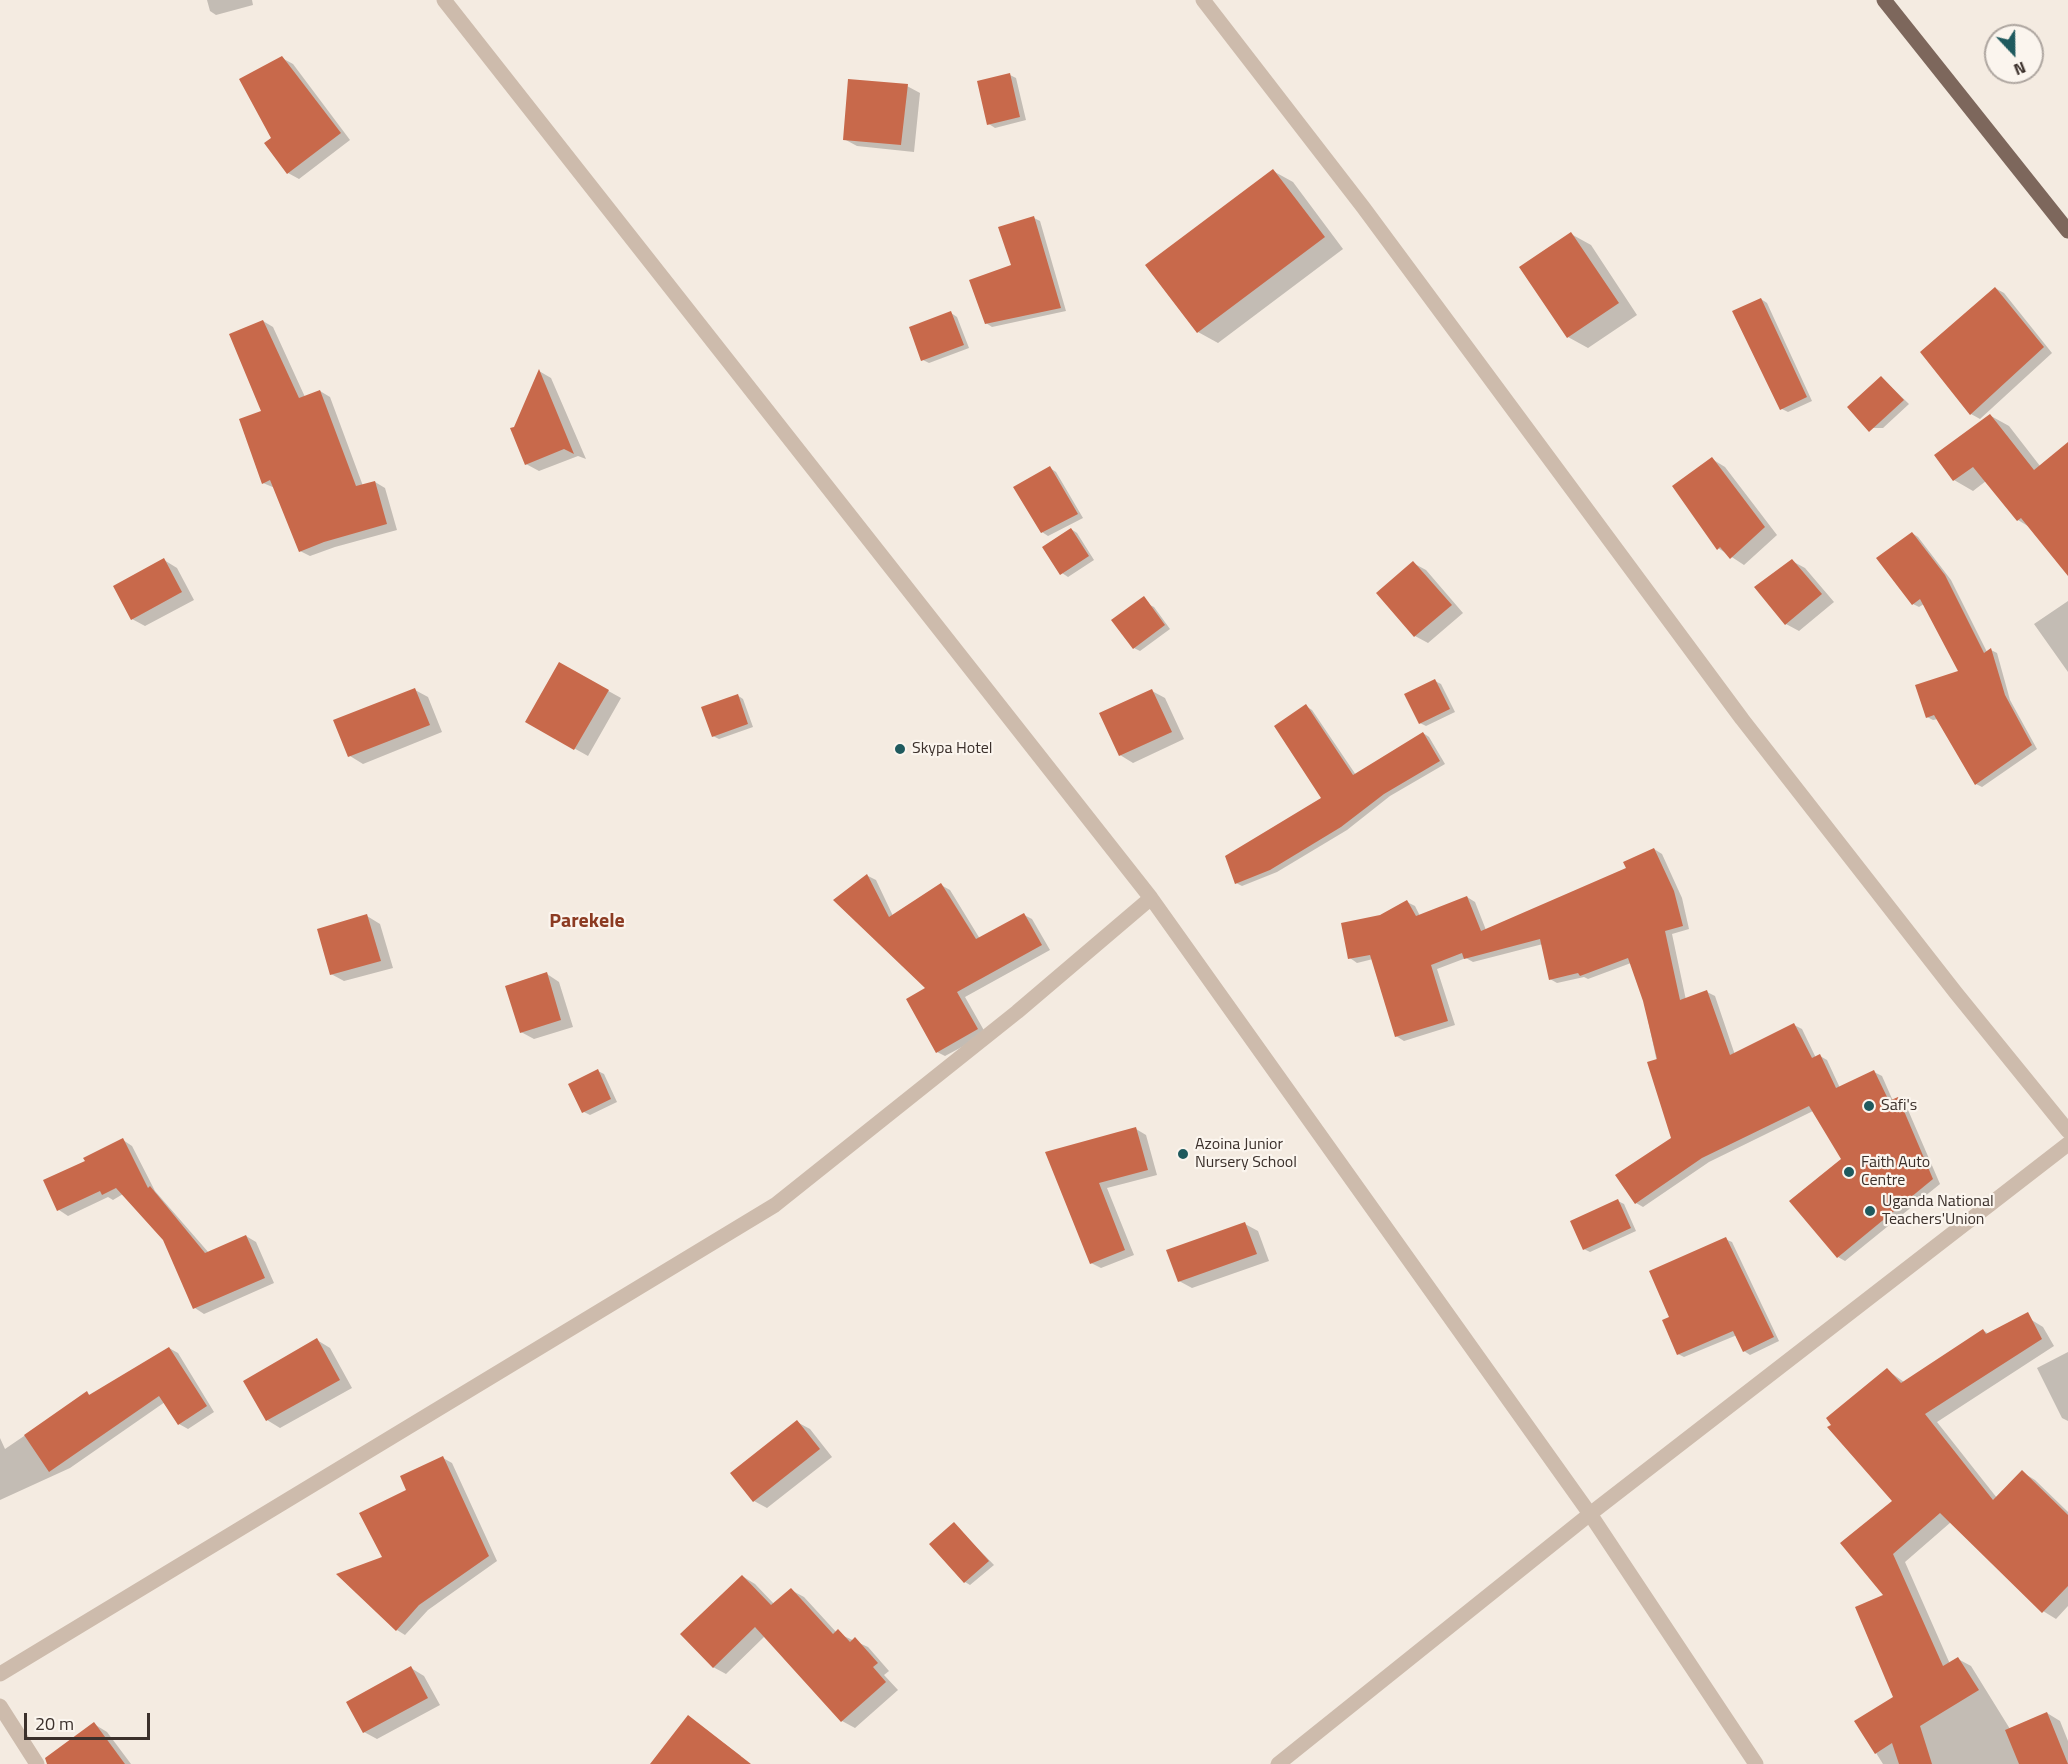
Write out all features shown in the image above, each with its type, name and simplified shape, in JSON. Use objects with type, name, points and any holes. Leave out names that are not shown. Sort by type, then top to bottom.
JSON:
[{"type":"main road","points":[[1884,0],[2068,231]]},
{"type":"street","points":[[444,0],[1151,898],[1590,1514],[1756,1764]]},
{"type":"street","points":[[1203,0],[1363,207],[1742,719],[1956,993],[2068,1131]]},
{"type":"street","points":[[0,1674],[775,1205],[1017,1012],[1151,898]]},
{"type":"street","points":[[1278,1764],[1590,1514],[2068,1144]]},
{"type":"street","points":[[0,1706],[38,1764]]},
{"type":"building","points":[[282,56],[341,133],[287,174],[264,143],[271,138],[239,79]]},
{"type":"building","points":[[1010,73],[1020,117],[987,125],[977,81]]},
{"type":"building","points":[[848,79],[908,84],[901,145],[843,140]]},
{"type":"building","points":[[1273,169],[1325,237],[1197,333],[1145,265]]},
{"type":"building","points":[[1034,216],[1061,308],[985,324],[969,280],[1011,265],[998,227]]},
{"type":"building","points":[[1571,232],[1619,303],[1567,338],[1519,267]]},
{"type":"building","points":[[1995,287],[2044,347],[1970,415],[1920,352]]},
{"type":"building","points":[[1761,298],[1807,397],[1780,410],[1732,311]]},
{"type":"building","points":[[951,311],[964,345],[921,361],[909,327]]},
{"type":"building","points":[[263,320],[299,398],[320,390],[356,486],[375,481],[387,524],[324,542],[299,552],[270,480],[262,484],[239,419],[261,411],[229,334]]},
{"type":"building","points":[[539,369],[574,454],[564,449],[525,465],[510,428],[514,427]]},
{"type":"building","points":[[1881,376],[1904,400],[1869,432],[1847,407]]},
{"type":"building","points":[[1990,414],[2034,470],[2068,442],[2068,576],[2021,518],[2017,521],[1973,467],[1953,481],[1934,455]]},
{"type":"building","points":[[1712,457],[1765,527],[1730,559],[1720,547],[1717,550],[1672,486]]},
{"type":"building","points":[[1050,466],[1078,514],[1041,533],[1013,487]]},
{"type":"building","points":[[1071,528],[1089,556],[1060,575],[1042,547]]},
{"type":"building","points":[[1912,532],[1945,575],[1984,653],[1991,648],[2005,695],[2032,745],[1975,785],[1934,715],[1926,718],[1915,685],[1958,671],[1920,599],[1912,605],[1876,558]]},
{"type":"building","points":[[164,558],[182,592],[131,620],[113,586]]},
{"type":"building","points":[[1792,559],[1822,594],[1785,625],[1754,587]]},
{"type":"building","points":[[1413,561],[1452,605],[1414,637],[1376,593]]},
{"type":"building","points":[[1144,596],[1165,625],[1133,649],[1111,620]]},
{"type":"building","points":[[559,662],[609,690],[574,750],[525,722]]},
{"type":"building","points":[[1435,679],[1450,709],[1419,724],[1404,694]]},
{"type":"building","points":[[415,688],[430,725],[348,757],[333,720]]},
{"type":"building","points":[[1152,689],[1172,732],[1119,756],[1099,713]]},
{"type":"building","points":[[738,694],[748,724],[712,737],[701,707]]},
{"type":"building","points":[[1306,704],[1353,775],[1423,732],[1440,761],[1384,794],[1341,827],[1270,870],[1235,884],[1225,856],[1321,798],[1274,726]]},
{"type":"building","points":[[1654,848],[1674,891],[1683,926],[1665,931],[1680,1000],[1707,990],[1730,1055],[1794,1023],[1812,1058],[1820,1054],[1836,1088],[1874,1070],[1889,1101],[1898,1097],[1933,1179],[1837,1258],[1789,1201],[1841,1159],[1809,1106],[1702,1158],[1635,1204],[1615,1175],[1671,1138],[1647,1062],[1657,1059],[1643,1001],[1628,958],[1580,976],[1578,973],[1549,980],[1540,939],[1464,959],[1462,953],[1431,965],[1448,1021],[1395,1037],[1370,955],[1348,959],[1341,923],[1380,915],[1407,900],[1416,916],[1467,896],[1481,931],[1626,868],[1623,862]]},
{"type":"building","points":[[867,874],[889,917],[941,883],[976,939],[1024,913],[1042,945],[957,992],[978,1029],[936,1053],[906,999],[925,988],[833,900]]},
{"type":"building","points":[[367,914],[381,961],[330,975],[317,929]]},
{"type":"building","points":[[547,972],[561,1020],[520,1033],[505,986]]},
{"type":"building","points":[[598,1069],[611,1099],[582,1113],[568,1084]]},
{"type":"building","points":[[1136,1127],[1148,1170],[1099,1183],[1125,1250],[1090,1264],[1045,1152]]},
{"type":"building","points":[[123,1138],[148,1188],[150,1186],[205,1253],[246,1235],[265,1278],[193,1309],[163,1240],[116,1188],[102,1195],[100,1191],[57,1211],[43,1180],[85,1161],[83,1158]]},
{"type":"building","points":[[1618,1199],[1631,1228],[1583,1250],[1570,1221]]},
{"type":"building","points":[[1245,1222],[1257,1254],[1178,1282],[1166,1250]]},
{"type":"building","points":[[1726,1237],[1774,1337],[1743,1352],[1733,1331],[1677,1355],[1662,1320],[1669,1317],[1649,1271]]},
{"type":"building","points":[[2028,1312],[2042,1339],[1925,1414],[1993,1500],[2022,1470],[2068,1515],[2068,1586],[2042,1613],[1940,1513],[1893,1554],[1943,1666],[1958,1657],[1979,1690],[1920,1726],[1932,1764],[1899,1764],[1892,1743],[1875,1754],[1854,1721],[1893,1697],[1855,1607],[1883,1595],[1840,1543],[1892,1501],[1827,1427],[1831,1425],[1826,1418],[1887,1368],[1901,1383],[1983,1329],[1986,1334]]},
{"type":"building","points":[[317,1338],[340,1380],[266,1421],[243,1381]]},
{"type":"building","points":[[169,1347],[207,1406],[178,1425],[159,1396],[49,1472],[24,1435],[87,1391],[89,1395]]},
{"type":"building","points":[[797,1420],[820,1449],[753,1502],[730,1473]]},
{"type":"building","points":[[443,1456],[489,1556],[419,1605],[396,1631],[336,1574],[382,1557],[359,1513],[406,1490],[400,1476]]},
{"type":"building","points":[[954,1522],[989,1561],[964,1583],[929,1544]]},
{"type":"building","points":[[742,1575],[771,1605],[791,1588],[833,1634],[838,1629],[850,1642],[855,1637],[878,1663],[873,1667],[886,1682],[841,1722],[755,1627],[713,1668],[680,1634]]},
{"type":"building","points":[[411,1666],[428,1698],[363,1733],[346,1702]]},
{"type":"building","points":[[2047,1712],[2068,1764],[2019,1764],[2005,1730]]},
{"type":"building","points":[[688,1715],[751,1764],[650,1764]]},
{"type":"building","points":[[94,1722],[125,1764],[47,1764],[45,1758]]},
{"type":"place","name":"Skypa Hotel","points":[[900,749]]},
{"type":"place","name":"Safi's","points":[[1869,1106]]},
{"type":"place","name":"Azoina Junior Nursery School","points":[[1183,1154]]},
{"type":"place","name":"Faith Auto Centre","points":[[1849,1172]]},
{"type":"place","name":"Uganda National Teachers'Union","points":[[1870,1211]]},
{"type":"district","name":"Parekele","points":[[587,922]]}]
